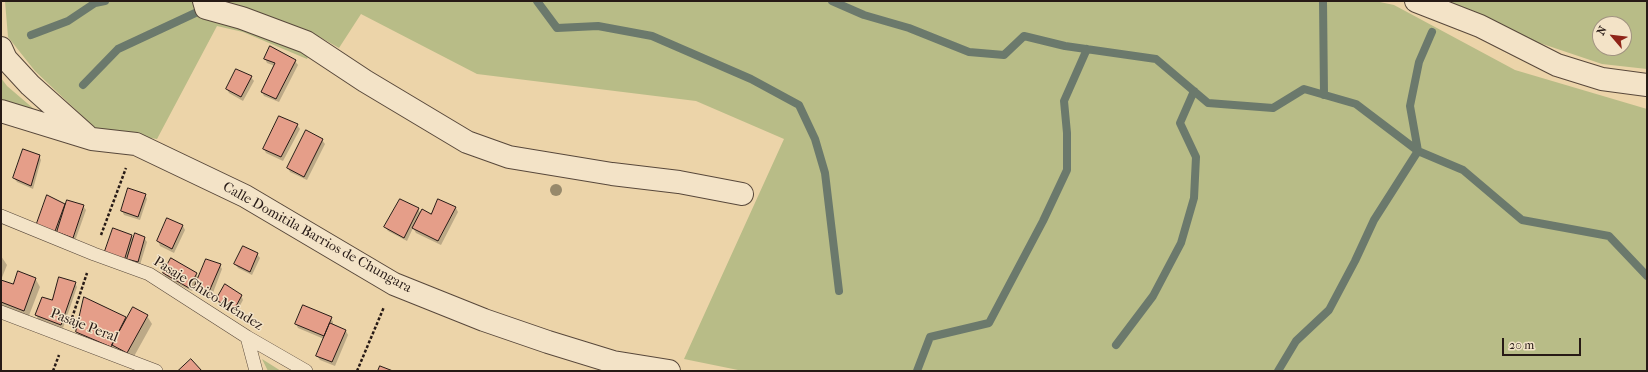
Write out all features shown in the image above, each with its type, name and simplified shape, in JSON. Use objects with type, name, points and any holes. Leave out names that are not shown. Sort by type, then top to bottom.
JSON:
[{"type":"street","points":[[204,1],[206,8],[242,18],[306,42],[365,81],[467,142],[509,157],[612,174],[679,182],[742,194]]},
{"type":"street","points":[[1416,1],[1480,26],[1557,65],[1602,79],[1647,85]]},
{"type":"street","points":[[1,48],[6,59],[30,85],[92,139]]},
{"type":"street","name":"Calle Domitila Barrios de Chungara","points":[[1,111],[92,139],[136,144],[245,196],[394,284],[484,320],[613,362],[669,371]]},
{"type":"lane","name":"Pasaje Chico Méndez","points":[[1,216],[94,254],[149,274],[247,337],[306,371]]},
{"type":"lane","name":"Pasaje Peral","points":[[1,312],[156,371]]},
{"type":"lane","points":[[247,337],[256,371]]},
{"type":"path","points":[[357,371],[394,284]]},
{"type":"green space","points":[[5,1],[1375,1],[1394,5],[1515,70],[1647,109],[1647,371],[743,371],[684,359],[784,139],[696,101],[477,74],[361,14],[339,48],[318,36],[307,59],[243,32],[217,26],[157,139],[97,130],[35,71],[8,37]]},
{"type":"green space","points":[[1443,1],[1647,1],[1647,69],[1602,64],[1504,31]]},
{"type":"green space","points":[[1,78],[7,86],[41,115],[1,101]]},
{"type":"green space","points":[[262,359],[281,371],[268,371]]},
{"type":"building","points":[[270,46],[296,60],[276,99],[261,92],[275,63],[264,59]]},
{"type":"building","points":[[236,69],[252,76],[241,97],[226,89]]},
{"type":"building","points":[[279,116],[298,124],[281,157],[263,149]]},
{"type":"building","points":[[306,130],[323,139],[304,177],[287,168]]},
{"type":"building","points":[[23,149],[40,155],[31,186],[13,178]]},
{"type":"building","points":[[128,188],[146,194],[138,217],[121,211]]},
{"type":"building","points":[[47,195],[65,204],[54,234],[36,226]]},
{"type":"building","points":[[400,199],[419,208],[404,238],[384,227]]},
{"type":"building","points":[[438,199],[456,207],[438,241],[412,228],[422,209],[431,214]]},
{"type":"building","points":[[67,200],[84,205],[73,238],[57,232]]},
{"type":"building","points":[[167,218],[183,225],[172,249],[157,241]]},
{"type":"building","points":[[113,228],[132,235],[124,261],[104,254]]},
{"type":"building","points":[[135,233],[145,237],[138,262],[127,259]]},
{"type":"building","points":[[243,246],[258,253],[250,272],[234,264]]},
{"type":"building","points":[[171,258],[197,273],[189,288],[163,273]]},
{"type":"building","points":[[206,259],[221,264],[208,294],[194,288]]},
{"type":"building","points":[[18,271],[36,278],[24,311],[1,302],[1,280],[13,284]]},
{"type":"building","points":[[59,277],[76,282],[61,325],[35,315],[42,297],[52,300]]},
{"type":"building","points":[[225,284],[242,295],[234,310],[216,300]]},
{"type":"building","points":[[84,297],[126,317],[111,347],[76,332]]},
{"type":"building","points":[[303,305],[332,317],[324,336],[295,324]]},
{"type":"building","points":[[133,307],[148,315],[127,353],[112,345]]},
{"type":"building","points":[[330,323],[346,330],[332,362],[316,356]]},
{"type":"building","points":[[191,359],[202,371],[178,371]]},
{"type":"building","points":[[380,366],[393,371],[378,371]]},
{"type":"waterway","points":[[31,35],[68,21],[95,3],[105,1]]},
{"type":"waterway","points":[[537,1],[557,28],[598,26],[652,36],[751,79],[799,105],[815,139],[825,173],[839,291]]},
{"type":"waterway","points":[[832,1],[864,15],[909,28],[969,52],[1004,55],[1024,36],[1065,46],[1156,59],[1208,103],[1273,108],[1304,89],[1356,104],[1418,151],[1463,170],[1522,220],[1609,236],[1647,276]]},
{"type":"waterway","points":[[1323,1],[1324,95]]},
{"type":"waterway","points":[[83,85],[118,49],[206,8]]},
{"type":"waterway","points":[[1278,371],[1296,341],[1329,310],[1355,261],[1374,220],[1418,151],[1410,106],[1419,62],[1432,32]]},
{"type":"waterway","points":[[917,371],[930,337],[989,323],[1043,221],[1067,170],[1067,133],[1064,101],[1087,49]]},
{"type":"waterway","points":[[1116,345],[1153,296],[1181,243],[1194,198],[1196,157],[1180,123],[1194,91]]}]
